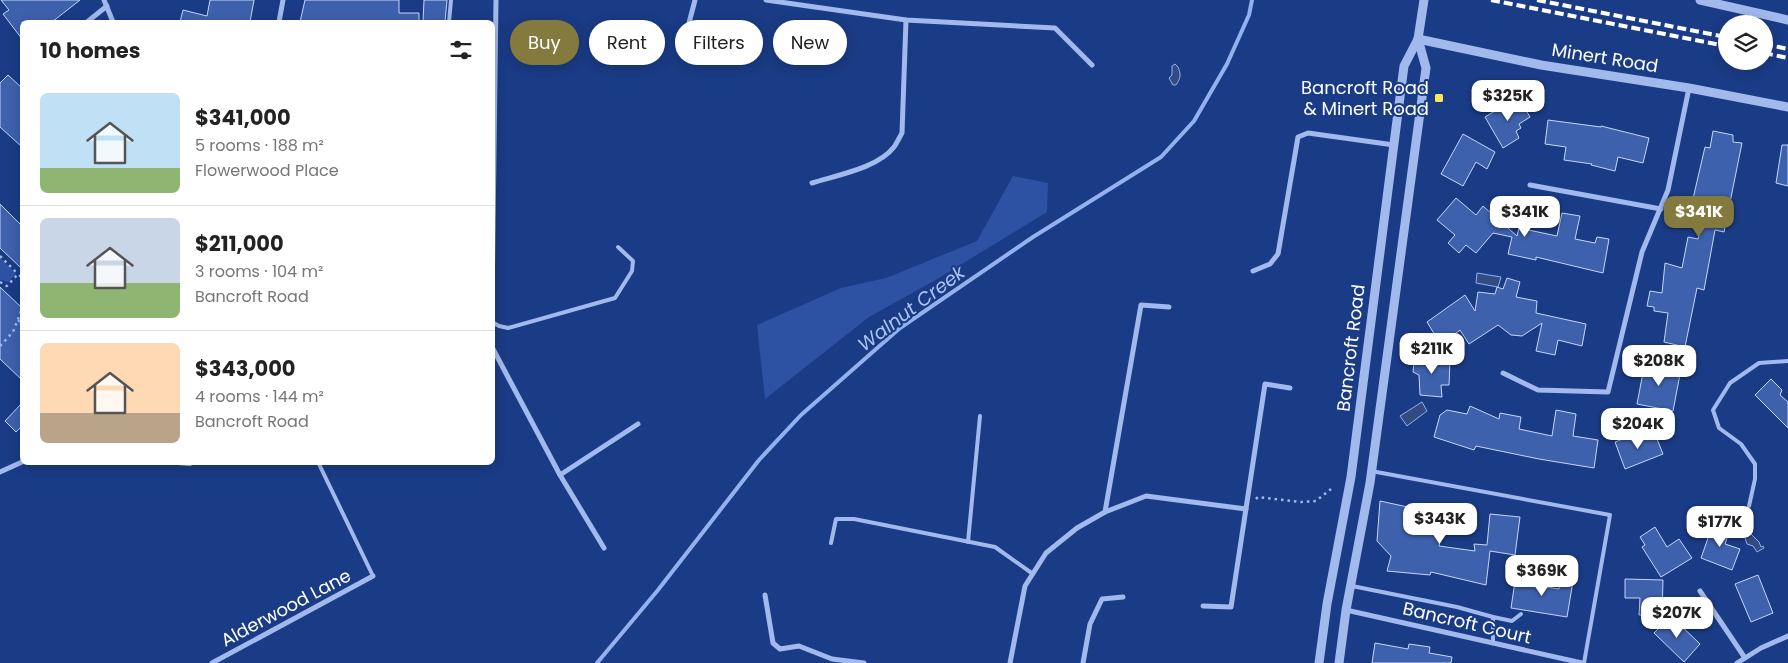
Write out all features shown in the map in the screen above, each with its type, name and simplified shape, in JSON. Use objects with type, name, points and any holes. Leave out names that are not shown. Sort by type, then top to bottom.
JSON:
[{"type":"street","points":[[104,0],[112,20]]},
{"type":"street","points":[[279,20],[283,0]]},
{"type":"street","points":[[495,77],[496,0]]},
{"type":"street","points":[[690,20],[695,0]]},
{"type":"street","points":[[766,0],[906,20],[1055,28],[1092,64]]},
{"type":"street","name":"Bancroft Road","points":[[1319,663],[1327,604],[1351,477],[1404,66],[1418,39],[1424,0]]},
{"type":"street","points":[[1700,0],[1788,20]]},
{"type":"street","points":[[89,20],[106,6]]},
{"type":"street","points":[[812,183],[869,165],[882,158],[893,148],[902,133],[906,20]]},
{"type":"street","name":"Bancroft Road","points":[[1339,663],[1346,610],[1371,470],[1426,68],[1418,39]]},
{"type":"street","name":"Minert Road","points":[[1418,39],[1541,65],[1689,88],[1788,107]]},
{"type":"street","points":[[1503,373],[1538,390],[1608,392],[1642,252],[1670,183],[1689,88]]},
{"type":"street","points":[[1253,271],[1270,264],[1278,254],[1298,137],[1308,134],[1394,145]]},
{"type":"street","points":[[1530,185],[1661,209]]},
{"type":"street","points":[[1105,512],[1141,305],[1169,307]]},
{"type":"street","points":[[495,353],[560,475],[604,548]]},
{"type":"street","points":[[1203,606],[1231,606],[1265,384],[1290,388]]},
{"type":"street","points":[[560,475],[638,424]]},
{"type":"street","points":[[0,472],[20,463]]},
{"type":"street","points":[[1010,663],[1025,586],[1046,553],[1077,528],[1105,512],[1146,496],[1246,509]]},
{"type":"street","name":"Alderwood Lane","points":[[212,663],[373,576]]},
{"type":"street","points":[[1700,591],[1745,658]]},
{"type":"street","points":[[765,595],[774,643],[780,649],[799,646],[831,661],[864,663]]},
{"type":"street","points":[[1083,663],[1090,624],[1102,598],[1123,597]]},
{"type":"street","name":"Bancroft Court","points":[[1346,610],[1583,663]]},
{"type":"street","points":[[1737,663],[1761,648],[1788,636]]},
{"type":"lane","points":[[449,20],[451,0]]},
{"type":"lane","points":[[495,324],[508,328],[615,298],[632,271],[633,261],[618,247]]},
{"type":"lane","points":[[1749,506],[1756,464],[1741,444],[1718,428],[1714,410],[1730,383],[1759,363],[1788,361]]},
{"type":"lane","points":[[968,542],[980,416]]},
{"type":"lane","points":[[319,465],[373,576]]},
{"type":"lane","points":[[1371,470],[1610,515],[1583,663]]},
{"type":"lane","points":[[831,543],[836,519],[854,519],[995,547],[1033,574]]},
{"type":"lane","points":[[1351,586],[1457,607],[1512,621],[1521,614]]},
{"type":"lane","points":[[1493,617],[1493,643]]},
{"type":"path","points":[[0,256],[18,274],[7,286],[0,282]]},
{"type":"path","points":[[0,346],[13,332],[20,313]]},
{"type":"path","points":[[1246,509],[1258,497],[1301,502],[1316,500],[1332,489]]},
{"type":"shaded area","points":[[1175,64],[1178,67],[1180,76],[1176,85],[1173,85],[1169,78],[1172,75],[1172,66]]},
{"type":"shaded area","points":[[1013,176],[1048,183],[1047,212],[934,281],[869,317],[765,399],[757,325],[841,288],[886,278],[977,241]]},
{"type":"shaded area","points":[[0,257],[16,274],[8,282],[0,280]]},
{"type":"shaded area","points":[[1477,273],[1501,277],[1498,287],[1476,283]]},
{"type":"shaded area","points":[[1422,402],[1427,411],[1407,426],[1400,416]]},
{"type":"shaded area","points":[[1751,534],[1761,547],[1763,546],[1764,548],[1757,552],[1753,546],[1747,544],[1745,538]]},
{"type":"building","points":[[1,0],[80,0],[55,20],[20,20],[20,36],[3,14],[9,10]]},
{"type":"building","points":[[210,0],[254,0],[250,20],[180,20],[183,10],[207,16]]},
{"type":"building","points":[[305,0],[399,0],[399,13],[419,13],[419,20],[300,20]]},
{"type":"building","points":[[424,0],[447,0],[445,20],[423,20]]},
{"type":"building","points":[[8,75],[20,86],[20,145],[0,127],[0,83]]},
{"type":"building","points":[[1518,97],[1530,117],[1519,124],[1521,128],[1516,131],[1519,138],[1503,148],[1485,117]]},
{"type":"building","points":[[1548,120],[1601,126],[1649,138],[1643,163],[1618,157],[1615,171],[1592,164],[1564,160],[1566,147],[1545,144]]},
{"type":"building","points":[[1713,131],[1733,135],[1733,142],[1742,143],[1724,232],[1715,230],[1704,290],[1697,288],[1685,347],[1664,342],[1668,313],[1654,311],[1654,307],[1647,306],[1650,291],[1662,293],[1665,263],[1682,268],[1688,237],[1698,239],[1706,206],[1692,203],[1705,147],[1710,148]]},
{"type":"building","points":[[1463,134],[1495,152],[1487,169],[1476,162],[1463,186],[1441,174]]},
{"type":"building","points":[[1782,145],[1788,145],[1788,186],[1776,183]]},
{"type":"building","points":[[1456,198],[1476,215],[1483,206],[1517,236],[1519,228],[1557,236],[1562,213],[1580,216],[1575,239],[1595,243],[1597,237],[1609,239],[1603,273],[1536,257],[1536,260],[1508,254],[1512,237],[1493,233],[1476,253],[1466,245],[1459,253],[1448,243],[1455,235],[1437,220]]},
{"type":"building","points":[[0,204],[20,224],[20,267],[0,248]]},
{"type":"building","points":[[1507,278],[1520,282],[1516,297],[1537,301],[1536,313],[1586,324],[1582,346],[1558,340],[1555,355],[1536,351],[1542,323],[1522,336],[1511,335],[1498,325],[1469,344],[1460,330],[1441,345],[1427,322],[1465,295],[1475,311],[1478,292],[1495,294],[1497,287],[1503,289]]},
{"type":"building","points":[[0,287],[20,306],[20,378],[0,359]]},
{"type":"building","points":[[1423,356],[1450,361],[1449,385],[1441,385],[1442,397],[1420,395],[1419,375],[1413,372],[1414,362]]},
{"type":"building","points":[[1645,362],[1681,369],[1673,411],[1637,404]]},
{"type":"building","points":[[1771,379],[1782,390],[1780,395],[1788,402],[1788,428],[1755,395]]},
{"type":"building","points":[[20,405],[20,428],[16,432],[5,421]]},
{"type":"building","points":[[1470,406],[1499,419],[1500,413],[1521,417],[1519,429],[1552,436],[1556,410],[1576,414],[1573,436],[1598,440],[1594,468],[1476,446],[1474,450],[1434,437],[1440,415],[1447,410],[1467,414]]},
{"type":"building","points":[[1639,433],[1641,440],[1655,434],[1663,454],[1625,469],[1615,442]]},
{"type":"building","points":[[1380,501],[1417,509],[1431,528],[1434,526],[1441,536],[1439,546],[1475,551],[1474,544],[1487,545],[1490,514],[1520,517],[1515,555],[1490,551],[1486,585],[1431,572],[1430,575],[1387,571],[1391,556],[1377,541]]},
{"type":"building","points":[[1713,524],[1730,530],[1725,544],[1740,549],[1732,570],[1701,558]]},
{"type":"building","points":[[1655,527],[1667,547],[1679,539],[1692,558],[1661,577],[1642,547],[1645,545],[1640,537]]},
{"type":"building","points":[[1516,575],[1529,576],[1528,584],[1559,589],[1560,580],[1573,581],[1567,617],[1511,608]]},
{"type":"building","points":[[1758,575],[1773,613],[1751,622],[1735,584]]},
{"type":"building","points":[[1625,579],[1663,580],[1662,616],[1639,615],[1640,598],[1625,598]]},
{"type":"building","points":[[1671,616],[1700,644],[1684,662],[1654,633]]},
{"type":"building","points":[[1375,643],[1408,649],[1409,644],[1430,647],[1429,653],[1452,657],[1451,663],[1372,663]]},
{"type":"waterway","name":"Walnut Creek","points":[[597,663],[658,590],[759,460],[801,415],[900,328],[1033,237],[1161,157],[1194,121],[1227,64],[1249,15],[1252,0]]},
{"type":"railway","points":[[1491,0],[1718,44]]},
{"type":"railway","points":[[1537,0],[1718,35]]},
{"type":"railway","points":[[1773,46],[1788,49]]},
{"type":"railway","points":[[1773,55],[1788,58]]},
{"type":"place","name":"Bancroft Road & Minert Road","points":[[1439,98]]}]
